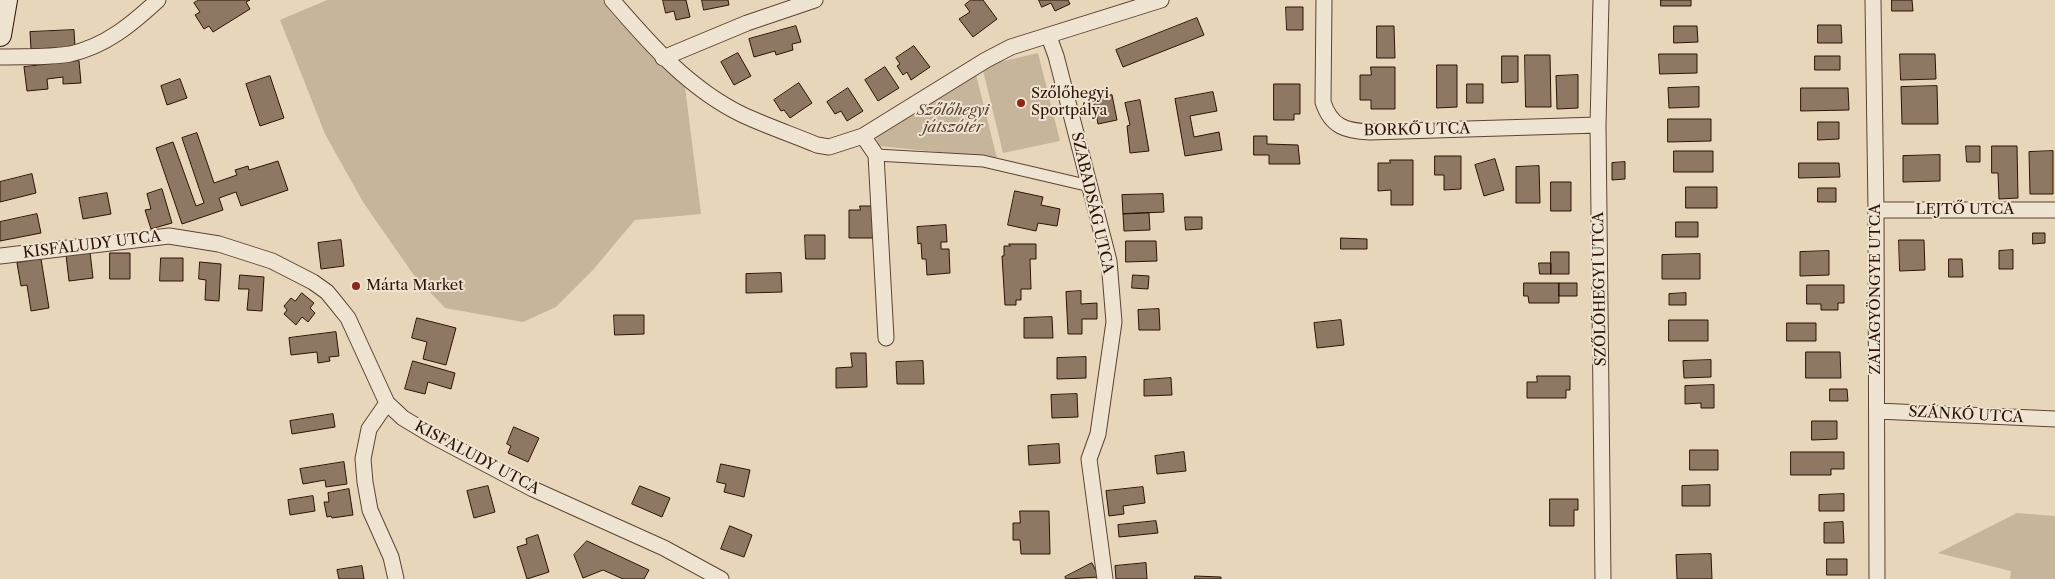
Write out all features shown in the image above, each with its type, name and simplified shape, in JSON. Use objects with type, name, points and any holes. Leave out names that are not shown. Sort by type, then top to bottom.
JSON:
[{"type":"main road","points":[[0,35],[6,0]]},
{"type":"street","points":[[0,56],[69,54],[92,47],[114,36],[158,0]]},
{"type":"street","points":[[612,0],[663,58],[708,94],[742,114],[817,145],[829,146],[863,136],[986,60],[1011,48],[1161,0]]},
{"type":"street","points":[[663,58],[748,23],[815,0]]},
{"type":"street","name":"BORKŐ UTCA","points":[[1324,0],[1323,102],[1326,114],[1334,122],[1351,131],[1598,125]]},
{"type":"street","name":"SZŐLŐHEGYI UTCA","points":[[1601,0],[1598,125],[1603,579]]},
{"type":"street","name":"ZALAGYÖNGYE UTCA","points":[[1873,0],[1876,210],[1876,579]]},
{"type":"street","name":"SZABADSÁG UTCA","points":[[1049,37],[1056,56],[1109,262],[1114,322],[1099,425],[1090,459],[1105,579]]},
{"type":"street","points":[[863,136],[876,155],[886,338]]},
{"type":"street","points":[[876,155],[982,161],[1090,186]]},
{"type":"street","name":"LEJTŐ UTCA","points":[[1876,210],[2054,210]]},
{"type":"street","name":"KISFALUDY UTCA","points":[[0,256],[169,236],[219,244],[272,261],[327,292],[348,318],[387,403],[403,418],[533,489],[664,548],[721,579]]},
{"type":"street","points":[[387,403],[369,429],[364,459],[365,482],[370,510],[391,557],[396,579]]},
{"type":"street","name":"SZÁNKÓ UTCA","points":[[1877,411],[2055,419]]},
{"type":"green space","points":[[327,0],[602,0],[629,31],[649,48],[683,71],[701,214],[635,220],[592,271],[556,307],[523,322],[445,308],[413,274],[363,202],[325,134],[280,20]]},
{"type":"green space","name":"Szőlőhegyi Sportpálya","points":[[1038,53],[1060,141],[1003,153],[982,66]]},
{"type":"green space","name":"Szőlőhegyi játszótér","points":[[974,67],[997,158],[879,146],[874,133]]},
{"type":"green space","points":[[2017,513],[2055,516],[2055,579],[2010,579],[2011,571],[1938,553]]},
{"type":"building","points":[[199,0],[250,0],[246,2],[250,9],[213,32],[209,26],[204,29],[195,15],[200,12],[194,3]]},
{"type":"building","points":[[663,0],[686,0],[690,17],[676,20],[674,11],[666,13]]},
{"type":"building","points":[[702,0],[728,0],[729,5],[704,10]]},
{"type":"building","points":[[971,0],[983,0],[997,19],[973,37],[959,19],[970,12],[965,5]]},
{"type":"building","points":[[1039,0],[1068,0],[1070,4],[1055,11],[1051,3],[1042,7]]},
{"type":"building","points":[[1661,0],[1691,0],[1691,6],[1661,6]]},
{"type":"building","points":[[1892,0],[1912,0],[1913,11],[1892,11]]},
{"type":"building","points":[[1286,7],[1303,7],[1303,30],[1287,30]]},
{"type":"building","points":[[1197,18],[1204,35],[1123,67],[1116,50]]},
{"type":"building","points":[[1818,25],[1841,25],[1842,43],[1818,43]]},
{"type":"building","points":[[796,26],[801,42],[792,44],[793,50],[776,55],[775,51],[754,57],[749,39]]},
{"type":"building","points":[[1377,26],[1394,26],[1395,58],[1377,58]]},
{"type":"building","points":[[1674,26],[1697,26],[1698,42],[1674,43]]},
{"type":"building","points":[[74,30],[75,47],[31,49],[30,32]]},
{"type":"building","points":[[914,46],[930,67],[911,80],[907,72],[903,75],[897,66],[900,64],[896,58]]},
{"type":"building","points":[[738,53],[751,76],[734,85],[721,62]]},
{"type":"building","points":[[1659,54],[1697,54],[1697,73],[1660,74]]},
{"type":"building","points":[[1900,54],[1935,54],[1936,79],[1901,80]]},
{"type":"building","points":[[1525,55],[1550,55],[1551,107],[1526,107]]},
{"type":"building","points":[[1502,56],[1518,56],[1518,82],[1502,83]]},
{"type":"building","points":[[1815,56],[1840,56],[1840,70],[1815,70]]},
{"type":"building","points":[[79,61],[81,83],[63,84],[63,77],[47,79],[48,89],[27,91],[24,67]]},
{"type":"building","points":[[1437,65],[1457,65],[1457,107],[1437,108]]},
{"type":"building","points":[[885,67],[899,88],[878,101],[865,80]]},
{"type":"building","points":[[1371,67],[1395,67],[1395,109],[1371,109],[1371,100],[1360,100],[1360,75],[1371,75]]},
{"type":"building","points":[[1578,75],[1578,108],[1557,109],[1556,76]]},
{"type":"building","points":[[270,76],[284,118],[260,126],[246,84]]},
{"type":"building","points":[[180,79],[187,98],[167,105],[161,86]]},
{"type":"building","points":[[799,83],[812,103],[790,118],[784,110],[781,111],[774,100]]},
{"type":"building","points":[[1274,84],[1300,84],[1300,114],[1294,114],[1294,120],[1274,120]]},
{"type":"building","points":[[1467,84],[1483,84],[1483,103],[1467,103]]},
{"type":"building","points":[[1937,86],[1938,124],[1902,124],[1901,87]]},
{"type":"building","points":[[1699,87],[1699,107],[1669,108],[1668,88]]},
{"type":"building","points":[[848,88],[863,111],[847,121],[841,111],[835,114],[827,102]]},
{"type":"building","points":[[1801,88],[1848,88],[1849,110],[1801,111]]},
{"type":"building","points":[[1213,92],[1217,111],[1190,116],[1194,137],[1219,132],[1222,150],[1185,156],[1175,99]]},
{"type":"building","points":[[1112,95],[1117,120],[1098,124],[1093,99]]},
{"type":"building","points":[[1140,100],[1149,151],[1130,153],[1127,126],[1130,125],[1125,103]]},
{"type":"building","points":[[1668,119],[1711,119],[1711,141],[1668,142]]},
{"type":"building","points":[[1818,122],[1839,122],[1839,139],[1818,140]]},
{"type":"building","points":[[197,133],[214,183],[237,175],[235,170],[248,166],[249,170],[278,161],[288,190],[241,206],[236,192],[219,198],[223,210],[182,224],[156,148],[173,142],[196,206],[204,203],[182,138]]},
{"type":"building","points":[[1254,136],[1267,136],[1267,144],[1298,145],[1300,164],[1269,164],[1269,155],[1254,155]]},
{"type":"building","points":[[1966,146],[1980,146],[1980,162],[1967,162]]},
{"type":"building","points":[[1992,146],[2017,146],[2018,198],[1999,199],[1998,173],[1992,173]]},
{"type":"building","points":[[1674,151],[1713,151],[1713,172],[1674,172]]},
{"type":"building","points":[[2053,151],[2053,194],[2030,194],[2029,152]]},
{"type":"building","points":[[1940,155],[1940,181],[1903,182],[1903,156]]},
{"type":"building","points":[[1435,156],[1461,156],[1461,189],[1444,190],[1444,175],[1435,175]]},
{"type":"building","points":[[1495,159],[1504,190],[1484,196],[1475,165]]},
{"type":"building","points":[[1390,160],[1413,160],[1413,205],[1391,205],[1391,190],[1378,191],[1378,163],[1390,163]]},
{"type":"building","points":[[1625,162],[1625,179],[1612,180],[1612,163]]},
{"type":"building","points":[[1799,163],[1839,163],[1840,177],[1799,178]]},
{"type":"building","points":[[1539,166],[1540,203],[1516,203],[1516,167]]},
{"type":"building","points":[[32,174],[36,193],[0,202],[0,182]]},
{"type":"building","points":[[1551,182],[1571,182],[1571,211],[1551,211]]},
{"type":"building","points":[[1686,187],[1717,187],[1717,208],[1686,208]]},
{"type":"building","points":[[1818,188],[1836,188],[1836,202],[1818,202]]},
{"type":"building","points":[[162,189],[172,223],[151,229],[145,210],[151,209],[147,194]]},
{"type":"building","points":[[1015,191],[1043,197],[1041,205],[1060,209],[1057,226],[1038,223],[1036,231],[1008,225]]},
{"type":"building","points":[[107,193],[111,214],[83,219],[79,198]]},
{"type":"building","points":[[1163,194],[1164,212],[1123,214],[1122,195]]},
{"type":"building","points":[[860,206],[873,206],[874,238],[849,238],[849,210],[860,210]]},
{"type":"building","points":[[1149,213],[1150,230],[1124,231],[1123,214]]},
{"type":"building","points":[[37,214],[41,233],[0,241],[0,222]]},
{"type":"building","points":[[1185,217],[1202,217],[1202,229],[1186,230]]},
{"type":"building","points":[[1676,222],[1698,222],[1698,237],[1676,237]]},
{"type":"building","points":[[946,225],[947,242],[941,242],[941,249],[949,249],[950,273],[927,275],[926,259],[922,259],[921,243],[918,244],[917,227]]},
{"type":"building","points":[[2033,233],[2045,233],[2045,243],[2033,244]]},
{"type":"building","points":[[805,235],[825,235],[825,259],[806,259]]},
{"type":"building","points":[[1341,238],[1367,239],[1367,249],[1341,249]]},
{"type":"building","points":[[341,240],[344,266],[321,269],[318,243]]},
{"type":"building","points":[[1899,240],[1924,240],[1925,270],[1900,271]]},
{"type":"building","points":[[1126,241],[1156,241],[1157,261],[1126,262]]},
{"type":"building","points":[[1009,244],[1036,244],[1036,259],[1030,259],[1031,289],[1021,289],[1021,300],[1016,300],[1016,305],[1005,305],[1002,256],[1004,256],[1004,246],[1010,246]]},
{"type":"building","points":[[2013,250],[2013,269],[1999,269],[1999,251]]},
{"type":"building","points":[[1829,251],[1829,275],[1800,276],[1800,252]]},
{"type":"building","points":[[90,252],[93,278],[69,281],[66,255]]},
{"type":"building","points":[[1551,252],[1569,252],[1569,274],[1551,274]]},
{"type":"building","points":[[110,253],[130,253],[130,279],[110,279]]},
{"type":"building","points":[[1700,254],[1700,279],[1662,279],[1662,255]]},
{"type":"building","points":[[161,258],[183,258],[183,281],[160,281]]},
{"type":"building","points":[[41,259],[49,308],[31,311],[27,285],[21,286],[17,263]]},
{"type":"building","points":[[1949,259],[1962,259],[1963,277],[1949,277]]},
{"type":"building","points":[[200,262],[221,264],[219,301],[205,300],[206,280],[199,279]]},
{"type":"building","points":[[1539,263],[1551,263],[1551,274],[1540,274]]},
{"type":"building","points":[[781,273],[782,292],[746,293],[746,274]]},
{"type":"building","points":[[240,275],[264,277],[262,311],[247,310],[249,289],[239,289]]},
{"type":"building","points":[[1133,275],[1149,276],[1148,289],[1132,288]]},
{"type":"building","points":[[1524,283],[1559,283],[1559,303],[1529,303],[1528,296],[1524,296]]},
{"type":"building","points":[[1559,283],[1577,283],[1577,296],[1559,296]]},
{"type":"building","points":[[1807,285],[1844,285],[1844,303],[1838,303],[1838,310],[1821,310],[1821,304],[1807,304]]},
{"type":"building","points":[[1081,291],[1081,304],[1097,303],[1097,319],[1082,319],[1082,334],[1068,334],[1066,292]]},
{"type":"building","points":[[302,293],[314,303],[310,308],[315,313],[308,322],[302,317],[296,325],[284,314],[287,310],[284,306],[291,298],[295,301]]},
{"type":"building","points":[[1686,293],[1686,305],[1669,305],[1669,294]]},
{"type":"building","points":[[1159,309],[1160,330],[1139,330],[1138,310]]},
{"type":"building","points":[[614,315],[644,315],[644,334],[615,335]]},
{"type":"building","points":[[1052,317],[1053,338],[1024,338],[1024,318]]},
{"type":"building","points":[[417,318],[456,328],[446,365],[423,359],[427,342],[412,338]]},
{"type":"building","points":[[1341,320],[1344,345],[1317,348],[1314,323]]},
{"type":"building","points":[[1669,320],[1708,320],[1708,341],[1669,341]]},
{"type":"building","points":[[1787,323],[1816,323],[1816,341],[1787,341]]},
{"type":"building","points":[[336,332],[339,356],[329,357],[330,361],[318,363],[317,352],[291,355],[289,338]]},
{"type":"building","points":[[1806,352],[1840,352],[1841,378],[1806,378]]},
{"type":"building","points":[[851,353],[866,353],[867,387],[836,388],[836,368],[852,367]]},
{"type":"building","points":[[1086,357],[1086,378],[1057,379],[1057,358]]},
{"type":"building","points":[[1711,360],[1711,377],[1684,378],[1683,361]]},
{"type":"building","points":[[413,361],[455,373],[451,389],[428,382],[425,394],[405,389]]},
{"type":"building","points":[[923,361],[924,384],[897,384],[896,362]]},
{"type":"building","points":[[1537,376],[1570,376],[1570,390],[1566,390],[1566,398],[1527,398],[1527,382],[1537,382]]},
{"type":"building","points":[[1171,378],[1172,395],[1144,396],[1144,380]]},
{"type":"building","points":[[1714,385],[1714,408],[1701,408],[1701,403],[1685,404],[1685,386]]},
{"type":"building","points":[[1830,389],[1847,389],[1848,401],[1830,401]]},
{"type":"building","points":[[1077,394],[1078,417],[1052,418],[1051,395]]},
{"type":"building","points":[[333,414],[335,427],[292,434],[290,421]]},
{"type":"building","points":[[1812,421],[1837,421],[1837,439],[1812,440]]},
{"type":"building","points":[[514,427],[539,438],[528,462],[508,453],[511,446],[507,444]]},
{"type":"building","points":[[1059,444],[1060,463],[1029,465],[1028,446]]},
{"type":"building","points":[[1690,450],[1718,450],[1718,470],[1690,470]]},
{"type":"building","points":[[1184,452],[1186,471],[1157,474],[1155,456]]},
{"type":"building","points":[[1791,452],[1844,452],[1844,469],[1831,469],[1831,475],[1791,475]]},
{"type":"building","points":[[344,462],[347,484],[326,487],[325,480],[303,484],[300,469]]},
{"type":"building","points":[[721,464],[750,470],[744,497],[724,492],[726,484],[717,482]]},
{"type":"building","points":[[1710,485],[1710,506],[1682,506],[1682,486]]},
{"type":"building","points":[[488,486],[495,512],[474,518],[467,491]]},
{"type":"building","points":[[640,486],[670,498],[662,517],[632,504]]},
{"type":"building","points":[[1143,487],[1145,503],[1123,506],[1124,514],[1109,516],[1106,491]]},
{"type":"building","points":[[349,489],[353,515],[327,517],[324,502],[329,502],[328,493]]},
{"type":"building","points":[[1844,494],[1844,511],[1819,511],[1819,495]]},
{"type":"building","points":[[313,496],[315,511],[290,515],[288,500]]},
{"type":"building","points":[[1550,499],[1578,499],[1578,510],[1574,510],[1574,526],[1550,526]]},
{"type":"building","points":[[1020,511],[1049,511],[1050,554],[1021,554],[1020,540],[1013,540],[1013,523],[1020,523]]},
{"type":"building","points":[[1156,521],[1158,533],[1119,537],[1118,525]]},
{"type":"building","points":[[1843,522],[1844,543],[1824,543],[1824,523]]},
{"type":"building","points":[[730,526],[752,535],[744,557],[721,549]]},
{"type":"building","points":[[538,535],[549,572],[527,579],[517,547],[527,544],[526,539]]},
{"type":"building","points":[[587,541],[649,570],[644,579],[623,579],[603,570],[583,578],[574,555]]},
{"type":"building","points":[[1711,554],[1712,579],[1677,579],[1676,555]]},
{"type":"building","points":[[1827,559],[1847,559],[1847,575],[1827,575]]},
{"type":"building","points":[[1092,563],[1099,577],[1066,579],[1065,577]]},
{"type":"building","points":[[1146,563],[1147,579],[1116,579],[1115,566]]},
{"type":"building","points":[[362,566],[364,579],[339,579],[337,570]]},
{"type":"building","points":[[1195,576],[1221,577],[1221,579],[1195,579]]},
{"type":"place","name":"Szőlőhegyi Sportpálya","points":[[1021,103]]},
{"type":"place","name":"Márta Market","points":[[356,286]]}]
